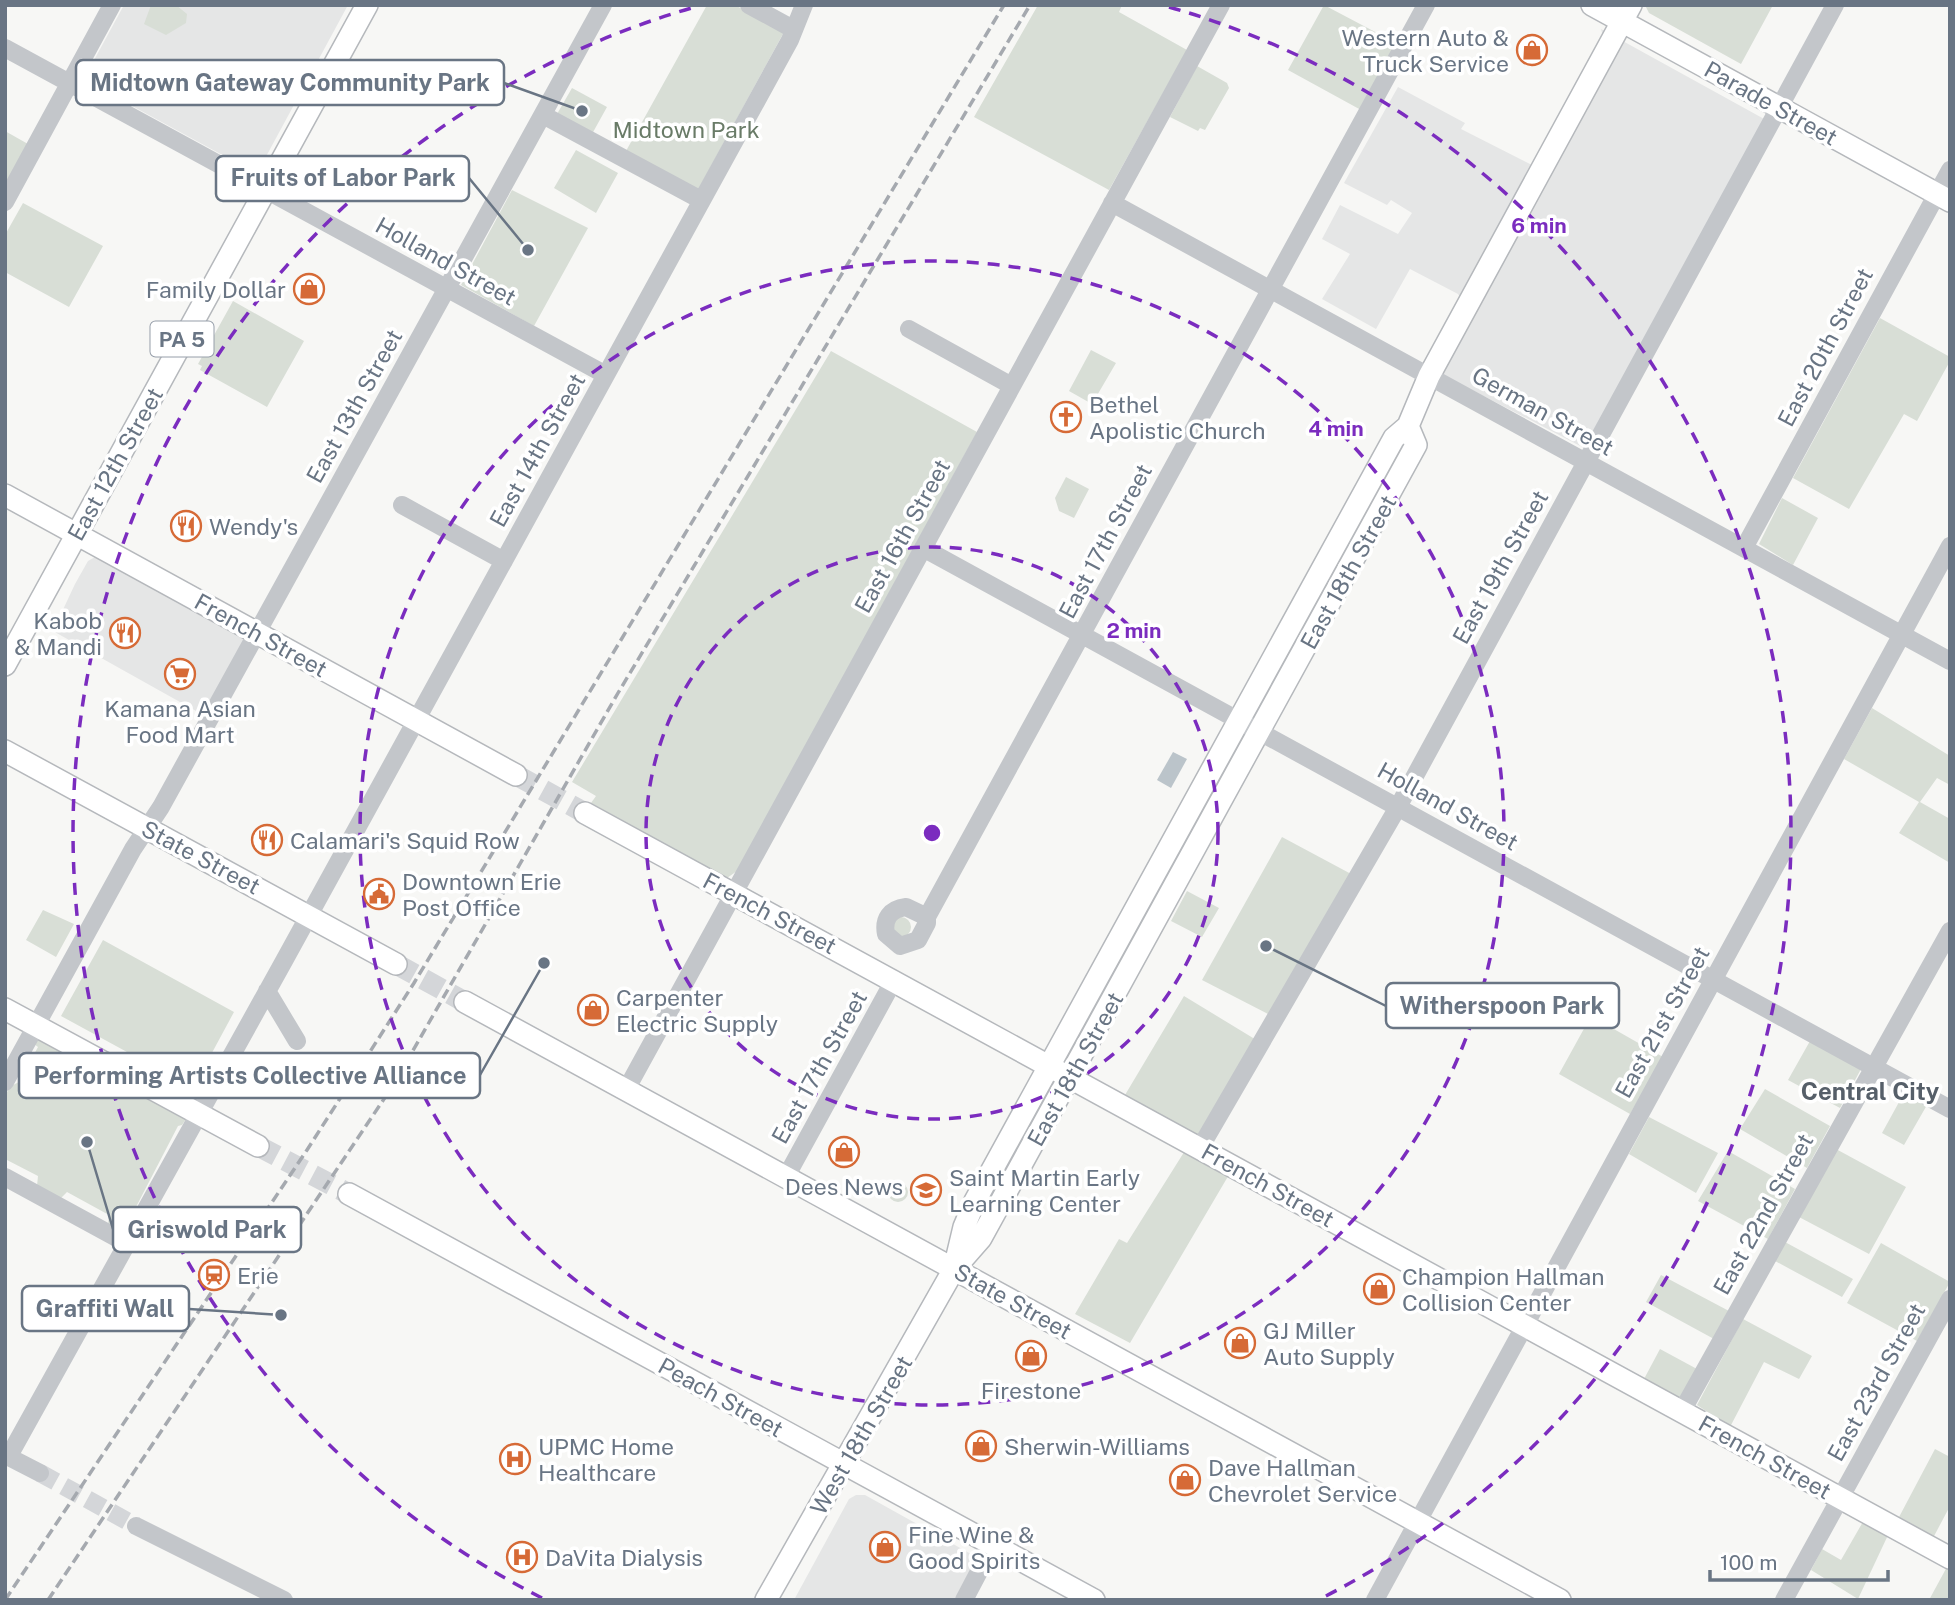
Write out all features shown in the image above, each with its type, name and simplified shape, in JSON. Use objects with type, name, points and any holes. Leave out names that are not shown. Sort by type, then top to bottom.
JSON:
[{"type":"main road","name":"East 12th Street","points":[[5,665],[367,5]]},
{"type":"main road","name":"Parade Street","points":[[1592,5],[1627,13],[1779,108],[1943,197]]},
{"type":"main road","name":"East 18th Street","points":[[954,1269],[964,1227],[975,1201],[1394,438],[1408,426],[1429,376],[1627,13]]},
{"type":"main road","name":"East 18th Street","points":[[954,1269],[982,1238],[1416,445],[1408,426]]},
{"type":"main road","name":"French Street","points":[[5,495],[516,775]]},
{"type":"main road","name":"State Street","points":[[5,751],[396,964]]},
{"type":"main road","name":"French Street","points":[[585,813],[1950,1558]]},
{"type":"main road","name":"State Street","points":[[466,1002],[1560,1600]]},
{"type":"main road","points":[[5,1009],[258,1146]]},
{"type":"main road","name":"Peach Street","points":[[349,1194],[1094,1600]]},
{"type":"main road","name":"West 18th Street","points":[[766,1600],[954,1269]]},
{"type":"street","points":[[5,202],[112,5]]},
{"type":"street","name":"East 13th Street","points":[[5,1082],[257,633],[603,5]]},
{"type":"street","points":[[749,5],[793,29]]},
{"type":"street","name":"East 14th Street","points":[[7,1455],[128,1244],[198,1113],[418,721],[804,5]]},
{"type":"street","name":"East 16th Street","points":[[626,1090],[1221,5]]},
{"type":"street","name":"East 17th Street","points":[[927,917],[1426,5]]},
{"type":"street","name":"East 19th Street","points":[[1200,1148],[1398,807],[1835,5]]},
{"type":"street","name":"Holland Street","points":[[5,48],[606,375]]},
{"type":"street","points":[[542,115],[701,200]]},
{"type":"street","name":"East 20th Street","points":[[1744,548],[1943,197],[1950,170]]},
{"type":"street","name":"German Street","points":[[1112,203],[1950,661]]},
{"type":"street","points":[[909,329],[1012,386]]},
{"type":"street","points":[[402,505],[504,561]]},
{"type":"street","name":"East 21st Street","points":[[1375,1600],[1950,546]]},
{"type":"street","name":"Holland Street","points":[[923,548],[1950,1109]]},
{"type":"street","name":"East 22nd Street","points":[[1682,1411],[1950,931]]},
{"type":"street","name":"East 17th Street","points":[[786,1177],[894,980]]},
{"type":"street","points":[[267,991],[297,1041]]},
{"type":"street","points":[[5,1177],[128,1244]]},
{"type":"street","name":"East 23rd Street","points":[[1784,1600],[1950,1298]]},
{"type":"street","points":[[7,1455],[40,1474]]},
{"type":"street","points":[[136,1525],[284,1600]]},
{"type":"street","points":[[964,1600],[993,1545]]},
{"type":"shaded area","points":[[124,5],[348,5],[262,164],[250,170],[88,82],[87,73]]},
{"type":"shaded area","points":[[1601,29],[1766,120],[1586,449],[1424,365],[1461,299],[1458,294],[1410,269],[1376,329],[1322,299],[1350,254],[1322,239],[1340,205],[1398,234],[1412,213],[1391,200],[1387,205],[1344,183],[1398,87],[1465,123],[1461,129],[1536,167],[1604,40]]},
{"type":"shaded area","points":[[95,557],[245,638],[205,716],[53,631],[88,561]]},
{"type":"shaded area","points":[[1173,752],[1187,759],[1171,788],[1157,780]]},
{"type":"shaded area","points":[[856,1495],[865,1495],[971,1554],[974,1563],[954,1600],[794,1600],[849,1499]]},
{"type":"green space","points":[[151,5],[176,5],[187,14],[186,23],[166,35],[144,24]]},
{"type":"green space","name":"Midtown Park","points":[[707,5],[735,5],[784,32],[698,190],[626,151]]},
{"type":"green space","points":[[1038,5],[1122,5],[1119,12],[1187,50],[1109,190],[974,117]]},
{"type":"green space","points":[[1324,5],[1398,44],[1361,110],[1288,70]]},
{"type":"green space","points":[[1645,5],[1773,5],[1741,64],[1649,13]]},
{"type":"green space","points":[[1197,66],[1227,83],[1229,88],[1205,130],[1200,128],[1198,131],[1170,117]]},
{"type":"green space","points":[[572,88],[607,107],[592,134],[557,114]]},
{"type":"green space","points":[[5,131],[28,144],[5,184]]},
{"type":"green space","points":[[576,150],[618,173],[596,213],[554,188]]},
{"type":"green space","points":[[512,190],[588,228],[534,326],[461,285]]},
{"type":"green space","points":[[23,203],[103,246],[69,307],[5,272],[5,235]]},
{"type":"green space","points":[[233,301],[304,341],[267,407],[200,370],[202,366],[198,364]]},
{"type":"green space","points":[[1880,318],[1950,357],[1950,361],[1917,421],[1904,414],[1849,509],[1793,478]]},
{"type":"green space","points":[[1091,350],[1116,363],[1092,404],[1069,391]]},
{"type":"green space","points":[[831,351],[977,432],[737,871],[727,878],[591,803],[596,796],[572,782]]},
{"type":"green space","points":[[1066,477],[1089,489],[1074,518],[1059,511],[1055,498]]},
{"type":"green space","points":[[1782,498],[1818,518],[1793,565],[1759,544]]},
{"type":"green space","points":[[1872,708],[1950,756],[1950,785],[1937,778],[1920,802],[1950,819],[1950,863],[1899,833],[1919,802],[1844,759]]},
{"type":"green space","points":[[1282,837],[1353,875],[1270,1015],[1202,980]]},
{"type":"green space","points":[[1187,891],[1219,908],[1202,937],[1171,921]]},
{"type":"green space","points":[[43,910],[74,924],[56,957],[26,940]]},
{"type":"green space","points":[[897,917],[905,917],[911,927],[905,937],[897,937],[891,931],[891,923]]},
{"type":"green space","points":[[103,940],[234,1012],[193,1088],[61,1016]]},
{"type":"green space","points":[[1184,996],[1258,1041],[1201,1137],[1125,1095]]},
{"type":"green space","points":[[1591,1016],[1663,1057],[1630,1114],[1559,1074]]},
{"type":"green space","points":[[37,1038],[186,1119],[178,1126],[123,1232],[108,1225],[109,1215],[67,1192],[60,1199],[37,1186],[38,1176],[5,1159],[5,1095],[11,1086],[19,1082],[38,1047],[33,1043]]},
{"type":"green space","points":[[1810,1041],[1861,1069],[1840,1108],[1788,1080]]},
{"type":"green space","points":[[1765,1089],[1830,1126],[1807,1168],[1740,1129]]},
{"type":"green space","points":[[1904,1093],[1927,1105],[1904,1145],[1882,1133]]},
{"type":"green space","points":[[1649,1117],[1718,1153],[1696,1193],[1629,1154]]},
{"type":"green space","points":[[1186,1149],[1230,1173],[1130,1343],[1075,1314],[1119,1239],[1127,1243]]},
{"type":"green space","points":[[1836,1149],[1906,1187],[1869,1254],[1799,1217]]},
{"type":"green space","points":[[1728,1151],[1795,1189],[1768,1239],[1698,1201]]},
{"type":"green space","points":[[898,1182],[905,1185],[908,1192],[905,1199],[898,1202],[891,1199],[888,1192],[891,1185]]},
{"type":"green space","points":[[1785,1242],[1853,1279],[1842,1297],[1775,1261]]},
{"type":"green space","points":[[1881,1243],[1950,1282],[1917,1341],[1847,1303]]},
{"type":"green space","points":[[1661,1275],[1729,1311],[1714,1339],[1646,1302]]},
{"type":"green space","points":[[1743,1319],[1812,1356],[1799,1379],[1764,1362],[1730,1427],[1697,1405]]},
{"type":"green space","points":[[1660,1349],[1697,1369],[1680,1398],[1644,1379]]},
{"type":"green space","points":[[1935,1449],[1950,1457],[1950,1506],[1933,1538],[1898,1519]]},
{"type":"green space","points":[[1864,1520],[1889,1533],[1858,1599],[1811,1570],[1822,1549],[1841,1560]]},
{"type":"green space","points":[[1948,1565],[1950,1600],[1929,1600]]},
{"type":"tunnel","points":[[516,775],[585,813]]},
{"type":"tunnel","points":[[396,964],[465,1002]]},
{"type":"tunnel","points":[[258,1146],[349,1194]]},
{"type":"tunnel","points":[[40,1473],[136,1526]]},
{"type":"railway","points":[[5,1600],[307,1150],[414,983],[1004,5]]},
{"type":"railway","points":[[48,1600],[392,1087],[618,693],[1030,5]]},
{"type":"place","name":"Western Auto & Truck Service","points":[[1532,50]]},
{"type":"place","name":"Midtown Gateway Community Park","points":[[582,111]]},
{"type":"place","name":"Fruits of Labor Park","points":[[528,250]]},
{"type":"place","name":"Family Dollar","points":[[309,289]]},
{"type":"place","name":"Bethel Apolistic Church","points":[[1066,417]]},
{"type":"place","name":"Wendy's","points":[[186,526]]},
{"type":"place","name":"Kabob & Mandi","points":[[125,633]]},
{"type":"place","name":"Kamana Asian Food Mart","points":[[180,674]]},
{"type":"place","name":"Calamari's Squid Row","points":[[267,840]]},
{"type":"place","name":"Downtown Erie Post Office","points":[[379,894]]},
{"type":"place","name":"Witherspoon Park","points":[[1266,946]]},
{"type":"place","name":"Performing Artists Collective Alliance","points":[[544,963]]},
{"type":"place","name":"Carpenter Electric Supply","points":[[593,1010]]},
{"type":"place","name":"Griswold Park","points":[[87,1142]]},
{"type":"place","name":"Dees News","points":[[844,1152]]},
{"type":"place","name":"Saint Martin Early Learning Center","points":[[926,1190]]},
{"type":"place","name":"Erie","points":[[214,1275]]},
{"type":"place","name":"Champion Hallman Collision Center","points":[[1379,1289]]},
{"type":"place","name":"Graffiti Wall","points":[[281,1315]]},
{"type":"place","name":"GJ Miller Auto Supply","points":[[1240,1343]]},
{"type":"place","name":"Firestone","points":[[1031,1356]]},
{"type":"place","name":"Sherwin-Williams","points":[[981,1446]]},
{"type":"place","name":"UPMC Home Healthcare","points":[[515,1459]]},
{"type":"place","name":"Dave Hallman Chevrolet Service","points":[[1185,1480]]},
{"type":"place","name":"Fine Wine & Good Spirits","points":[[885,1547]]},
{"type":"place","name":"DaVita Dialysis","points":[[522,1557]]},
{"type":"district","name":"Central City","points":[[1870,1091]]}]
